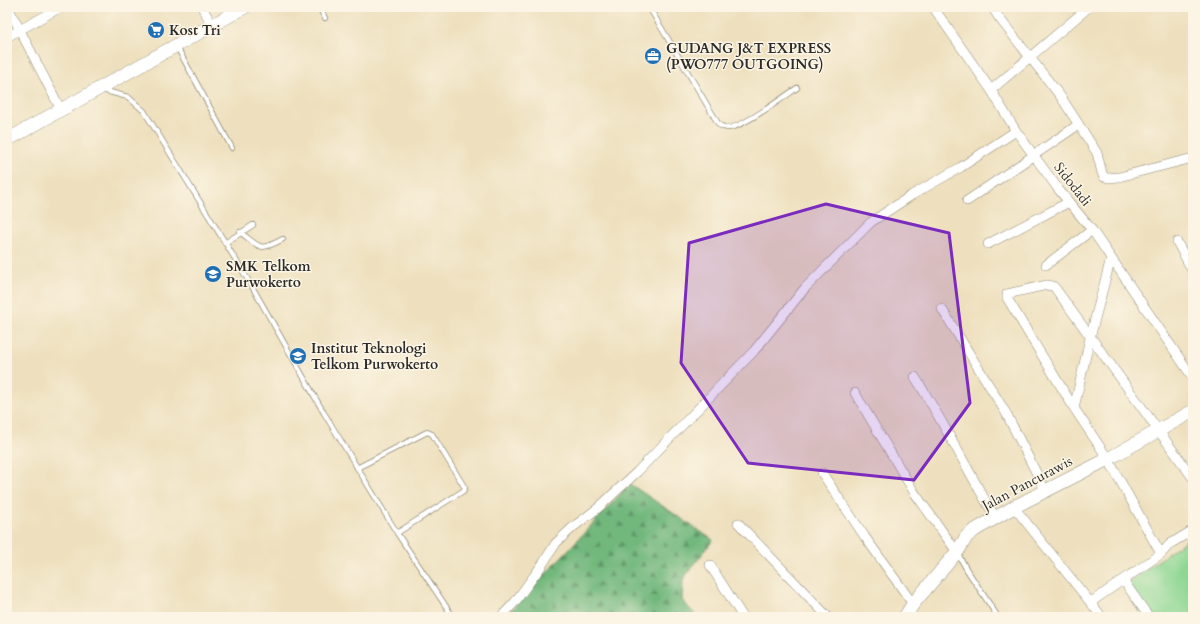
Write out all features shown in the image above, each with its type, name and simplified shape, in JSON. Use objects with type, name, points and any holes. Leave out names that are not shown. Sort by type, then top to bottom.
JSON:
[{"type":"street","points":[[8,7],[61,110]]},
{"type":"street","points":[[7,37],[60,7]]},
{"type":"street","points":[[202,7],[212,25]]},
{"type":"street","points":[[7,140],[245,7]]},
{"type":"street","name":"Sidodadi","points":[[933,7],[991,90],[1016,131],[1092,230],[1193,378]]},
{"type":"street","points":[[992,7],[1061,97],[1097,153],[1104,177],[1119,177],[1193,158]]},
{"type":"street","points":[[991,90],[1089,7]]},
{"type":"street","points":[[967,201],[1078,124]]},
{"type":"street","points":[[501,617],[515,602],[556,543],[572,528],[598,508],[658,449],[758,346],[805,288],[871,222],[912,195],[961,167],[1016,131]]},
{"type":"street","points":[[988,244],[1069,202]]},
{"type":"street","points":[[1046,264],[1092,230]]},
{"type":"street","points":[[1177,242],[1193,272]]},
{"type":"street","points":[[1074,408],[1090,338],[1111,258]]},
{"type":"street","points":[[1161,554],[1108,459],[1074,408],[1007,298],[1008,294],[1047,285],[1052,286],[1193,478]]},
{"type":"street","points":[[942,308],[1006,413],[1045,490]]},
{"type":"street","points":[[916,377],[995,517]]},
{"type":"street","points":[[855,393],[914,492],[957,552]]},
{"type":"street","name":"Jalan Pancurawis","points":[[905,617],[913,604],[957,552],[967,536],[975,530],[995,517],[1108,459],[1193,411]]},
{"type":"street","points":[[822,473],[913,604]]},
{"type":"street","points":[[1014,507],[1102,617]]},
{"type":"street","points":[[738,523],[828,617]]},
{"type":"street","points":[[1091,602],[1161,554],[1170,544],[1193,530]]},
{"type":"street","points":[[710,564],[743,617]]},
{"type":"street","points":[[1123,580],[1149,617]]},
{"type":"lane","points":[[319,7],[325,18]]},
{"type":"lane","points":[[649,7],[719,125],[727,128],[734,127],[746,121],[797,88]]},
{"type":"lane","points":[[177,45],[232,148]]},
{"type":"lane","points":[[98,89],[128,97],[144,111],[250,283],[357,468],[397,533],[453,617]]},
{"type":"lane","points":[[225,243],[240,232],[254,225]]},
{"type":"lane","points":[[240,232],[258,246],[263,248],[283,239]]},
{"type":"lane","points":[[357,468],[427,432],[432,434],[465,488],[463,492],[397,533]]},
{"type":"lane","points":[[957,552],[998,617]]},
{"type":"highlighted area","points":[[826,204],[949,233],[970,403],[914,480],[748,463],[681,363],[689,243]]},
{"type":"green space","points":[[630,484],[713,540],[683,579],[682,600],[697,617],[505,617]]},
{"type":"green space","points":[[1193,535],[1193,617],[1146,617],[1124,586]]},
{"type":"place","name":"Kost Tri","points":[[156,30]]},
{"type":"place","name":"GUDANG J&T EXPRESS (PWO777 OUTGOING)","points":[[653,56]]},
{"type":"place","name":"SMK Telkom Purwokerto","points":[[213,274]]},
{"type":"place","name":"Institut Teknologi Telkom Purwokerto","points":[[298,356]]}]
